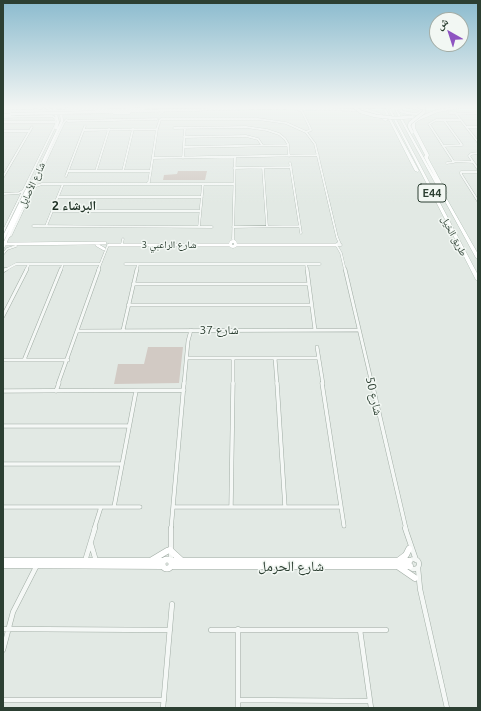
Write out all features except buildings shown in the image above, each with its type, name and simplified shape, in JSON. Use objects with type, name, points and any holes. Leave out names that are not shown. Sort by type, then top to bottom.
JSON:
[{"type":"highway","points":[[399,139],[435,206],[442,212]]},
{"type":"highway","name":"طريق الخيل","points":[[405,139],[478,280]]},
{"type":"highway","name":"طريق الخيل","points":[[412,139],[478,258]]},
{"type":"highway","points":[[416,139],[445,194],[445,198]]},
{"type":"highway","points":[[419,139],[427,158]]},
{"type":"street","points":[[3,177],[25,139]]},
{"type":"street","points":[[16,209],[50,139]]},
{"type":"street","name":"شارع الأصايل","points":[[5,239],[4,232],[28,187],[51,139]]},
{"type":"street","name":"شارع الأصايل","points":[[3,246],[5,239],[54,139]]},
{"type":"street","points":[[51,148],[56,139]]},
{"type":"street","points":[[66,176],[80,139]]},
{"type":"street","points":[[96,171],[106,139]]},
{"type":"street","points":[[123,171],[131,139]]},
{"type":"street","points":[[146,184],[149,182],[156,139]]},
{"type":"street","points":[[183,158],[184,139]]},
{"type":"street","points":[[257,139],[262,145]]},
{"type":"street","points":[[285,139],[290,156]]},
{"type":"street","name":"شارع 50","points":[[312,139],[318,155],[408,539],[419,564],[420,588]]},
{"type":"street","points":[[439,139],[454,162]]},
{"type":"street","points":[[457,139],[464,149]]},
{"type":"street","points":[[184,147],[288,145]]},
{"type":"street","points":[[443,146],[462,146]]},
{"type":"street","points":[[478,153],[470,155],[478,170],[462,173],[478,201]]},
{"type":"street","points":[[153,158],[318,155]]},
{"type":"street","points":[[233,243],[235,157]]},
{"type":"street","points":[[23,205],[36,182],[45,160]]},
{"type":"street","points":[[447,163],[473,162]]},
{"type":"street","points":[[290,163],[301,233]]},
{"type":"street","points":[[234,168],[291,167]]},
{"type":"street","points":[[263,168],[267,226]]},
{"type":"street","points":[[68,171],[151,171]]},
{"type":"street","points":[[36,182],[42,184],[234,184]]},
{"type":"street","points":[[33,187],[42,184]]},
{"type":"street","points":[[46,226],[63,184]]},
{"type":"street","points":[[199,226],[203,184]]},
{"type":"street","points":[[3,194],[14,193],[28,187]]},
{"type":"street","points":[[14,193],[22,196]]},
{"type":"street","points":[[58,197],[202,197]]},
{"type":"street","points":[[52,211],[200,211]]},
{"type":"street","points":[[33,226],[212,226]]},
{"type":"street","points":[[233,226],[300,226]]},
{"type":"street","points":[[5,239],[20,244]]},
{"type":"street","points":[[122,244],[123,239]]},
{"type":"street","name":"شارع الراعبي 3","points":[[106,247],[116,245],[233,243],[329,244]]},
{"type":"street","name":"شارع الراعبي 3","points":[[3,246],[20,244],[106,247],[122,244],[329,244]]},
{"type":"street","points":[[329,244],[338,244]]},
{"type":"street","points":[[329,244],[338,244]]},
{"type":"street","points":[[3,246],[96,245],[106,247],[57,391]]},
{"type":"street","points":[[3,254],[8,248],[14,246]]},
{"type":"street","points":[[3,271],[16,264],[100,264]]},
{"type":"street","points":[[3,316],[28,264]]},
{"type":"street","points":[[24,360],[64,264]]},
{"type":"street","points":[[125,264],[320,264]]},
{"type":"street","points":[[123,330],[138,264]]},
{"type":"street","points":[[306,264],[315,330]]},
{"type":"street","points":[[134,284],[308,284]]},
{"type":"street","points":[[128,305],[312,305]]},
{"type":"street","name":"شارع 37","points":[[78,330],[358,330]]},
{"type":"street","points":[[167,562],[187,358],[188,334],[184,330]]},
{"type":"street","points":[[188,340],[191,330]]},
{"type":"street","points":[[317,347],[344,526]]},
{"type":"street","points":[[187,358],[319,358]]},
{"type":"street","points":[[231,507],[233,358]]},
{"type":"street","points":[[275,358],[286,507]]},
{"type":"street","points":[[3,360],[68,360]]},
{"type":"street","points":[[114,507],[136,391]]},
{"type":"street","points":[[3,392],[184,392]]},
{"type":"street","points":[[3,426],[129,426]]},
{"type":"street","points":[[3,464],[122,464]]},
{"type":"street","points":[[3,507],[140,507]]},
{"type":"street","points":[[85,561],[101,507]]},
{"type":"street","points":[[173,507],[341,507]]},
{"type":"street","name":"شارع 50","points":[[408,539],[410,564],[420,588]]},
{"type":"street","points":[[91,542],[96,561]]},
{"type":"street","points":[[150,561],[158,558],[169,550]]},
{"type":"street","points":[[169,550],[182,561]]},
{"type":"street","points":[[409,550],[397,564],[407,570],[415,578]]},
{"type":"street","points":[[416,560],[410,564],[418,568]]},
{"type":"street","name":"شارع الحرمل","points":[[3,561],[182,561],[397,564]]},
{"type":"street","name":"شارع الحرمل","points":[[3,565],[167,562],[410,564]]},
{"type":"street","points":[[3,650],[13,612],[37,565]]},
{"type":"street","points":[[420,588],[447,708]]},
{"type":"street","points":[[163,708],[172,604]]},
{"type":"street","points":[[3,629],[170,630]]},
{"type":"street","points":[[238,629],[238,708]]},
{"type":"street","points":[[211,630],[386,630]]},
{"type":"street","points":[[360,630],[371,708]]},
{"type":"street","points":[[3,700],[164,700]]},
{"type":"street","points":[[238,700],[370,701]]},
{"type":"shaded area","points":[[178,171],[207,171],[205,180],[163,180],[164,175],[177,174]]},
{"type":"shaded area","points":[[148,347],[183,347],[179,383],[114,384],[118,364],[144,364]]},
{"type":"district","name":"البرشاء 2","points":[[74,206]]}]
